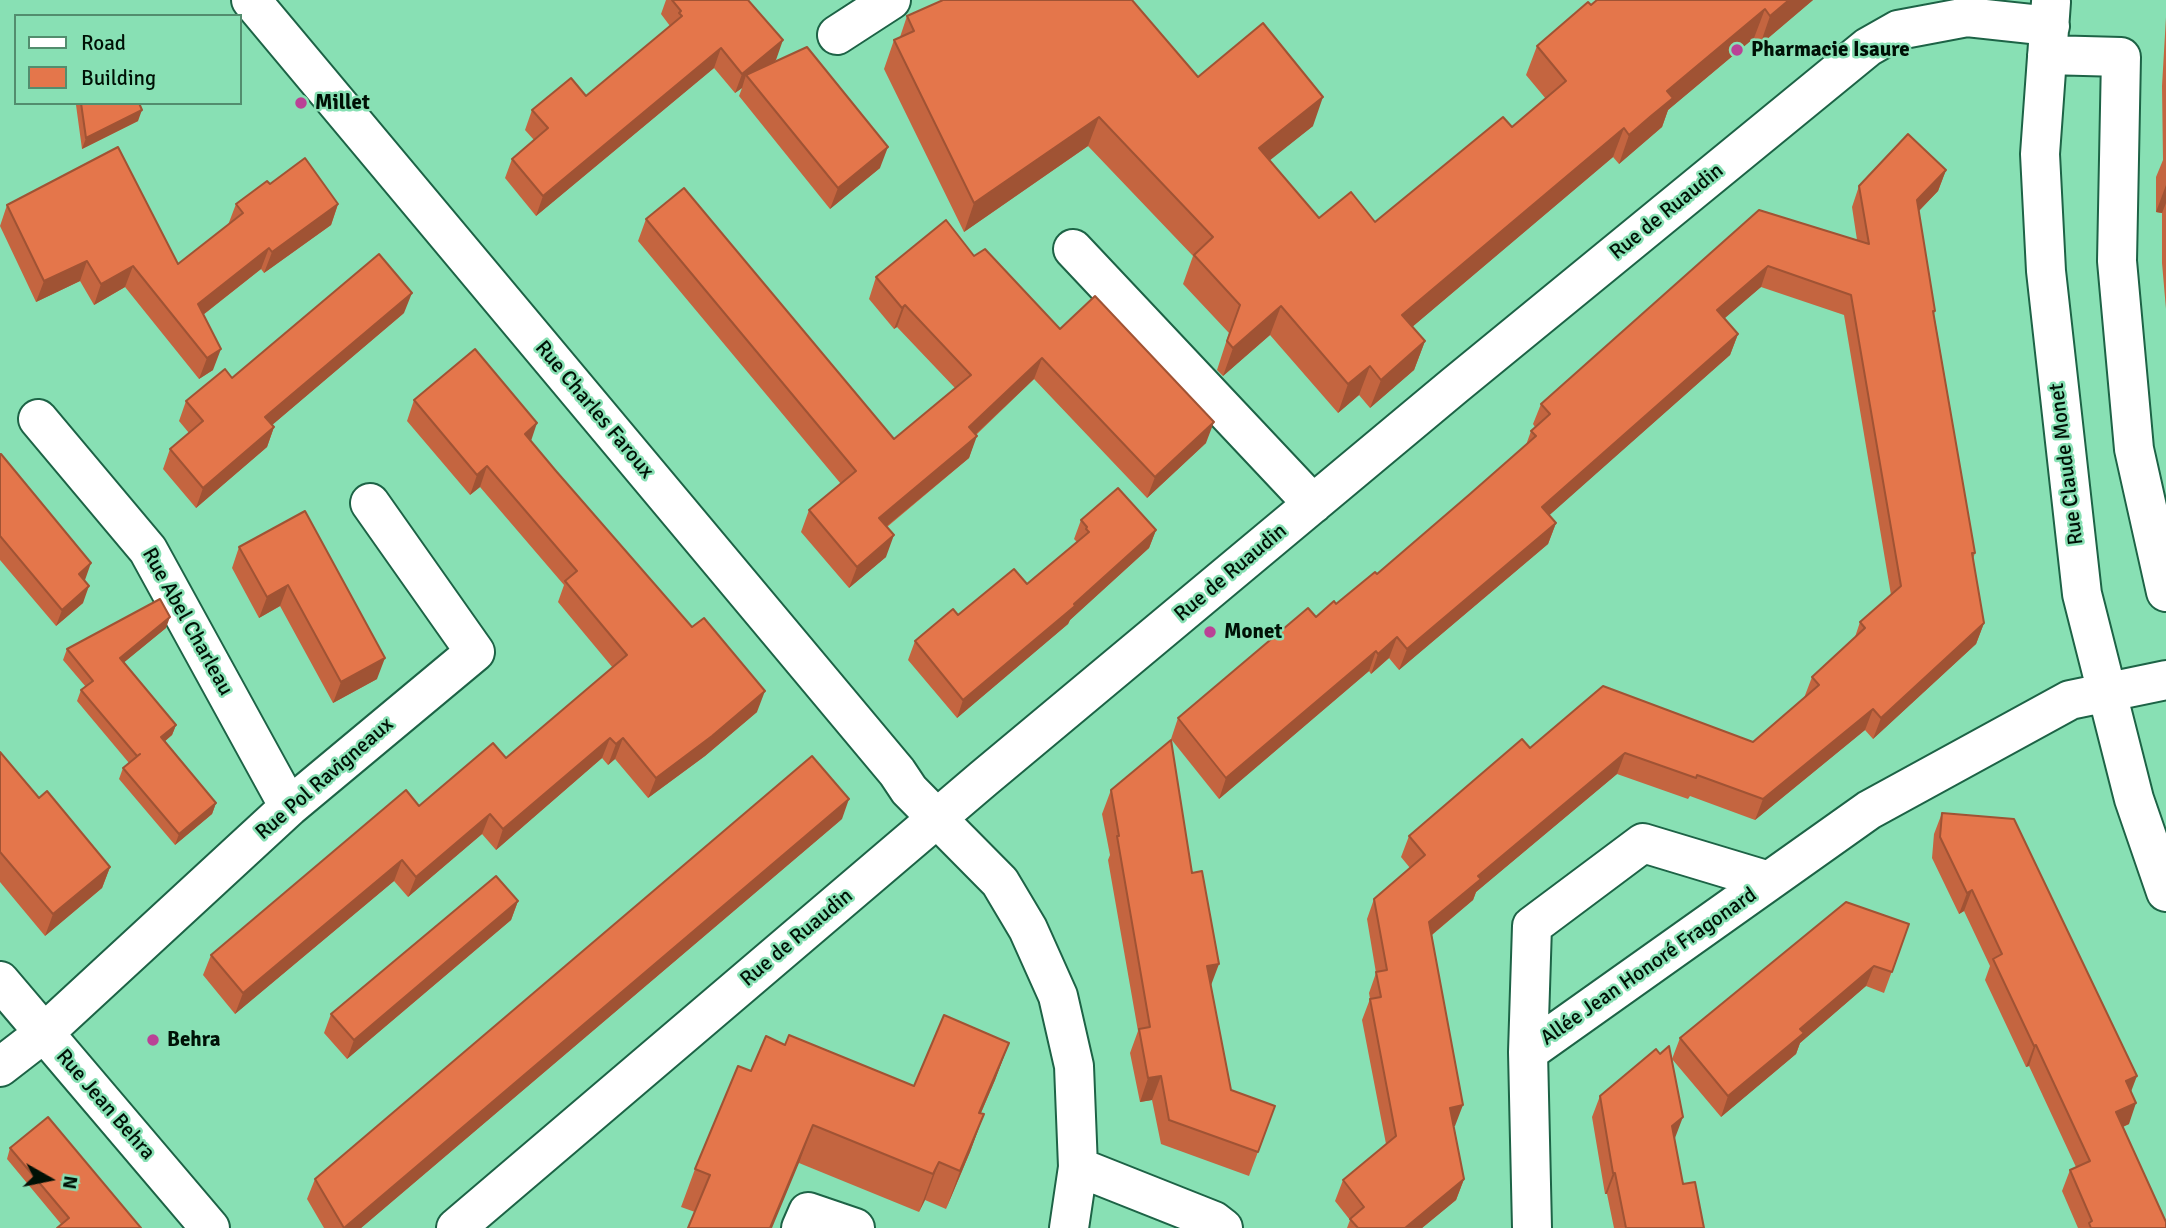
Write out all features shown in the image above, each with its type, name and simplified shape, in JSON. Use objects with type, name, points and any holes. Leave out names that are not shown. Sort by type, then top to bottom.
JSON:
[{"type":"street","name":"Rue Charles Faroux","points":[[251,0],[909,790],[1000,882],[1028,929],[1058,996],[1074,1066],[1078,1167],[1069,1228]]},
{"type":"street","points":[[837,34],[891,0]]},
{"type":"street","name":"Rue de Ruaudin","points":[[456,1228],[1313,504],[1868,47],[1898,30],[1967,17],[2049,27],[2121,57],[2117,261],[2134,449],[2166,592]]},
{"type":"street","name":"Rue Claude Monet","points":[[2049,27],[2040,155],[2046,271],[2082,594],[2134,799],[2166,892]]},
{"type":"street","points":[[1073,249],[1313,504]]},
{"type":"street","name":"Rue Abel Charleau","points":[[38,419],[148,550],[289,807]]},
{"type":"street","name":"Rue Pol Ravigneaux","points":[[0,1067],[44,1032],[289,807],[475,652],[370,503]]},
{"type":"street","name":"Allée Jean Honoré Fragonard","points":[[1528,1052],[1869,810],[2070,701],[2166,680]]},
{"type":"street","name":"Allée Jean Honoré Fragonard","points":[[1532,1228],[1528,1052],[1532,926],[1643,843],[1769,881]]},
{"type":"street","name":"Rue Jean Behra","points":[[0,981],[211,1228]]},
{"type":"street","points":[[1078,1167],[1214,1221],[1223,1228]]},
{"type":"street","points":[[801,1228],[808,1212],[855,1228]]},
{"type":"building","points":[[672,0],[748,0],[783,40],[742,74],[721,48],[543,196],[512,159],[548,128],[532,110],[571,78],[586,96],[682,16]]},
{"type":"building","points":[[943,0],[1132,0],[1198,77],[1263,23],[1323,97],[1259,148],[1319,218],[1351,192],[1375,222],[1503,117],[1512,127],[1566,81],[1537,46],[1588,2],[1591,5],[1597,0],[1789,0],[1770,16],[1765,9],[1667,91],[1673,98],[1629,135],[1624,128],[1402,315],[1425,341],[1381,380],[1370,366],[1348,384],[1281,306],[1233,348],[1227,341],[1240,305],[1194,255],[1213,237],[1099,117],[974,203],[894,40],[914,31],[907,16]]},
{"type":"building","points":[[807,47],[888,147],[838,188],[746,75]]},
{"type":"building","points":[[81,105],[140,105],[142,110],[86,138]]},
{"type":"building","points":[[1908,134],[1946,170],[1917,200],[1984,623],[1881,718],[1873,709],[1763,799],[1625,753],[1478,876],[1481,879],[1429,922],[1463,1105],[1450,1108],[1464,1179],[1405,1228],[1358,1228],[1350,1219],[1364,1207],[1343,1180],[1396,1136],[1370,999],[1381,997],[1376,972],[1387,970],[1374,899],[1425,855],[1409,836],[1522,739],[1530,748],[1603,686],[1753,742],[1819,685],[1812,677],[1865,628],[1860,622],[1901,586],[1851,295],[1768,266],[1717,310],[1738,334],[1542,507],[1556,523],[1407,649],[1397,637],[1378,654],[1376,651],[1226,778],[1178,718],[1308,608],[1316,617],[1334,601],[1336,604],[1375,572],[1377,574],[1470,494],[1536,436],[1531,431],[1550,414],[1541,404],[1759,210],[1869,244],[1859,186]]},
{"type":"building","points":[[118,147],[178,264],[243,213],[236,204],[267,181],[270,184],[305,158],[338,204],[272,252],[269,248],[198,304],[221,349],[207,358],[133,266],[101,284],[87,261],[44,281],[7,205]]},
{"type":"building","points":[[684,188],[894,439],[971,375],[905,305],[902,308],[876,277],[946,220],[974,256],[985,249],[1060,329],[1095,296],[1214,422],[1155,477],[1042,358],[969,427],[977,436],[879,518],[894,535],[857,567],[809,510],[856,471],[646,219]]},
{"type":"building","points":[[379,254],[412,293],[265,417],[274,427],[203,488],[170,449],[203,421],[186,401],[225,369],[232,378]]},
{"type":"building","points":[[475,349],[537,423],[525,434],[556,471],[692,627],[704,618],[765,691],[712,736],[656,778],[623,738],[616,744],[610,738],[503,829],[490,814],[416,877],[402,860],[243,993],[211,955],[406,790],[419,806],[493,743],[506,758],[627,655],[565,581],[577,571],[487,466],[477,475],[414,400]]},
{"type":"building","points":[[0,454],[91,563],[79,574],[89,586],[62,610],[0,536]]},
{"type":"building","points":[[1118,488],[1156,530],[1074,604],[1075,606],[963,700],[915,641],[953,609],[958,615],[1014,569],[1027,584],[1089,532],[1081,520]]},
{"type":"building","points":[[305,511],[385,658],[341,682],[288,585],[267,597],[239,547]]},
{"type":"building","points":[[160,599],[170,617],[120,658],[176,725],[161,737],[216,803],[179,834],[123,768],[140,754],[137,756],[81,690],[93,681],[67,649]]},
{"type":"building","points":[[1171,740],[1192,873],[1202,871],[1219,964],[1207,966],[1231,1090],[1275,1106],[1258,1152],[1169,1120],[1161,1076],[1148,1078],[1139,1029],[1150,1027],[1111,790]]},
{"type":"building","points":[[0,752],[39,798],[47,791],[110,867],[53,914],[0,852]]},
{"type":"building","points":[[812,756],[849,799],[344,1228],[315,1179]]},
{"type":"building","points":[[1942,813],[2014,819],[2137,1076],[2126,1081],[2136,1103],[2116,1112],[2166,1222],[2166,1228],[2091,1228],[2089,1223],[2092,1221],[2070,1170],[2090,1161],[1993,959],[2002,954],[1972,890],[1967,893],[1940,837]]},
{"type":"building","points":[[496,876],[518,901],[354,1040],[331,1014]]},
{"type":"building","points":[[1846,902],[1909,924],[1892,972],[1874,966],[1800,1029],[1804,1033],[1728,1096],[1680,1038]]},
{"type":"building","points":[[944,1015],[1009,1043],[979,1113],[984,1114],[960,1171],[939,1162],[933,1174],[813,1125],[770,1228],[688,1228],[710,1175],[695,1169],[738,1066],[751,1071],[766,1036],[785,1045],[789,1035],[914,1086]]},
{"type":"building","points":[[1669,1046],[1683,1117],[1672,1126],[1683,1184],[1695,1182],[1704,1228],[1626,1228],[1613,1173],[1600,1096],[1656,1049],[1660,1054]]},
{"type":"building","points":[[48,1117],[141,1228],[57,1228],[69,1218],[10,1148]]},
{"type":"place","name":"Pharmacie Isaure","points":[[1737,50]]},
{"type":"place","name":"Millet","points":[[301,103]]},
{"type":"place","name":"Monet","points":[[1210,632]]},
{"type":"place","name":"Behra","points":[[153,1040]]}]
